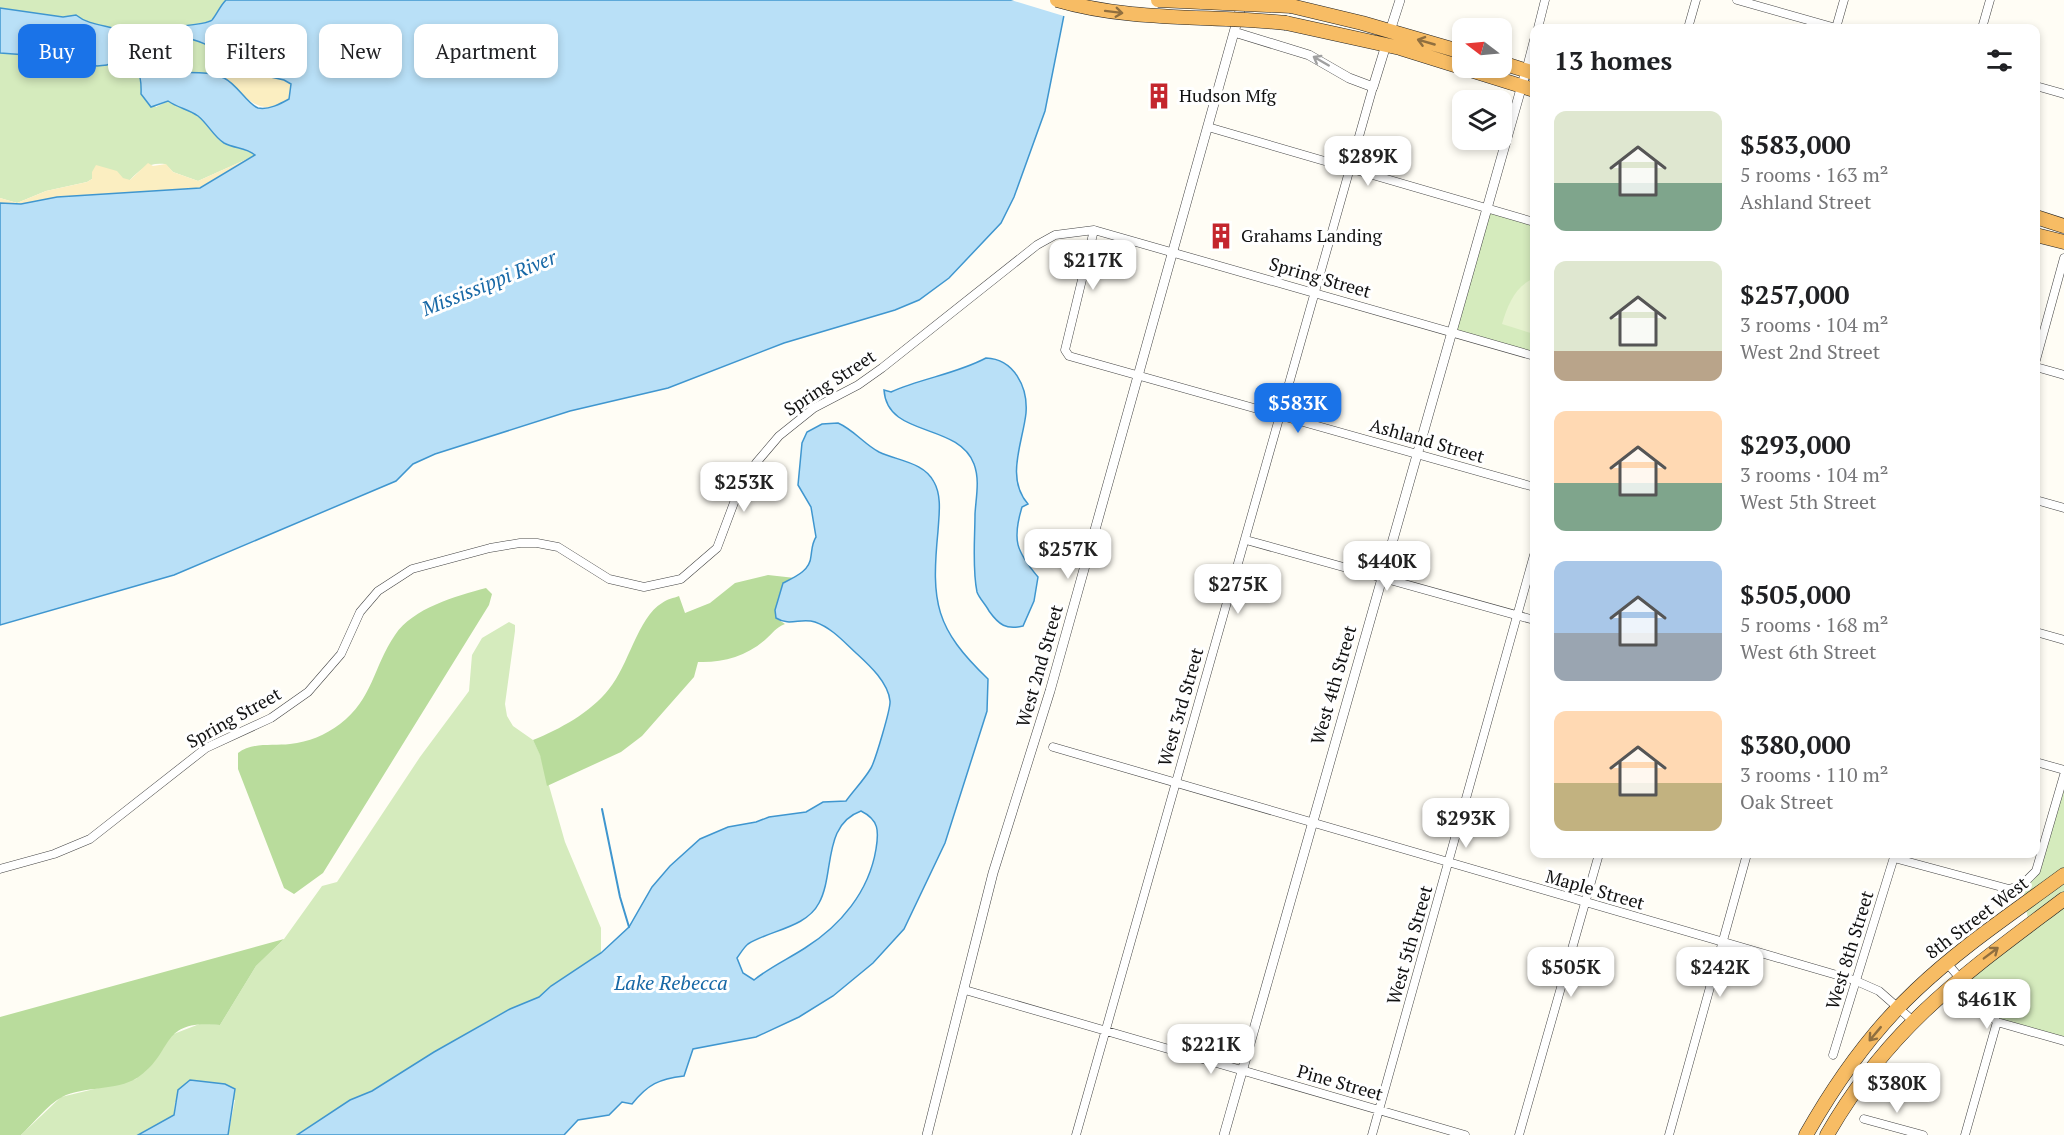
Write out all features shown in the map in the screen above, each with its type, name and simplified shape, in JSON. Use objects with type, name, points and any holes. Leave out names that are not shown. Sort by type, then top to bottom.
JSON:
[{"type":"highway","points":[[1057,0],[1096,10],[1144,16],[1286,23],[1386,45],[1528,88]]},
{"type":"highway","points":[[1158,0],[1290,6],[1452,49]]},
{"type":"highway","points":[[1512,66],[1530,72]]},
{"type":"highway","points":[[2040,218],[2064,226]]},
{"type":"highway","points":[[2040,236],[2064,242]]},
{"type":"highway","name":"8th Street West","points":[[1806,1135],[1852,1061],[1898,1007],[1947,963],[2064,875]]},
{"type":"highway","name":"8th Street West","points":[[1827,1135],[1849,1097],[1912,1020],[1959,977],[2064,898]]},
{"type":"street","name":"West 2nd Street","points":[[927,1135],[993,873],[1054,680],[1243,0]]},
{"type":"street","points":[[1390,31],[1400,0]]},
{"type":"street","points":[[1539,24],[1545,0]]},
{"type":"street","points":[[1689,24],[1696,0]]},
{"type":"street","points":[[1737,0],[1822,24]]},
{"type":"street","points":[[1837,24],[1844,0]]},
{"type":"street","points":[[1983,24],[1990,0]]},
{"type":"street","points":[[1234,32],[1310,55],[1349,78],[1373,87]]},
{"type":"street","name":"West 3rd Street","points":[[1076,1135],[1386,45]]},
{"type":"street","name":"West 4th Street","points":[[1224,1135],[1486,209],[1528,88],[1530,72]]},
{"type":"street","points":[[2040,87],[2064,94]]},
{"type":"street","points":[[1208,127],[1530,221]]},
{"type":"street","name":"Spring Street","points":[[0,869],[54,854],[90,839],[206,747],[271,718],[308,692],[341,654],[360,612],[378,591],[412,569],[490,548],[528,543],[558,547],[609,579],[644,587],[681,579],[717,548],[738,492],[756,463],[779,436],[814,408],[858,385],[882,368],[1055,235],[1094,230],[1174,251],[1530,355]]},
{"type":"street","name":"Ashland Street","points":[[1094,230],[1065,350],[1069,356],[1530,486]]},
{"type":"street","points":[[2040,345],[2064,258]]},
{"type":"street","points":[[2040,368],[2064,375]]},
{"type":"street","points":[[2040,501],[2064,508]]},
{"type":"street","points":[[1246,540],[1530,619]]},
{"type":"street","name":"West 5th Street","points":[[1372,1135],[1530,570]]},
{"type":"street","points":[[2040,633],[2064,640]]},
{"type":"street","name":"Maple Street","points":[[1053,747],[1854,980],[1879,991],[1912,1020]]},
{"type":"street","points":[[2040,763],[2064,770]]},
{"type":"street","points":[[2040,857],[2064,775]]},
{"type":"street","points":[[1519,1135],[1598,858]]},
{"type":"street","points":[[1669,1135],[1746,858]]},
{"type":"street","name":"West 8th Street","points":[[1833,1055],[1854,980],[1862,966],[1893,858]]},
{"type":"street","points":[[1901,858],[2009,889],[2022,885],[2036,871],[2040,858]]},
{"type":"street","points":[[1947,963],[1997,1022],[2064,1041]]},
{"type":"street","name":"Pine Street","points":[[965,990],[1465,1135]]},
{"type":"street","points":[[1965,1135],[1997,1022]]},
{"type":"street","points":[[1864,1119],[1923,1135]]},
{"type":"green space","points":[[0,0],[226,0],[212,19],[193,25],[108,24],[108,27],[82,20],[76,16],[63,17],[0,8]]},
{"type":"green space","points":[[193,40],[205,44],[205,74],[193,73]]},
{"type":"green space","points":[[0,53],[18,54],[18,78],[96,78],[96,66],[108,64],[108,78],[140,78],[141,94],[156,107],[168,101],[202,119],[221,141],[256,155],[198,181],[173,172],[165,164],[154,164],[145,167],[130,180],[92,179],[46,191],[17,203],[0,198]]},
{"type":"green space","points":[[1486,209],[1530,221],[1530,355],[1452,332]]},
{"type":"green space","points":[[1530,280],[1530,333],[1502,324],[1513,297]]},
{"type":"green space","points":[[768,575],[795,578],[783,583],[775,610],[776,618],[785,624],[759,645],[743,654],[725,660],[698,662],[694,677],[642,736],[621,752],[547,786],[540,755],[533,740],[574,719],[601,698],[616,680],[646,619],[654,610],[664,602],[679,596],[685,613],[710,603],[735,583]]},
{"type":"green space","points":[[486,588],[492,594],[489,605],[323,873],[294,894],[284,888],[238,769],[238,753],[249,747],[304,742],[334,728],[359,704],[388,647],[403,626],[413,617],[436,604]]},
{"type":"green space","points":[[509,622],[515,625],[515,631],[505,704],[507,716],[513,726],[533,740],[540,754],[565,842],[601,928],[601,953],[551,986],[539,997],[486,1022],[372,1091],[350,1100],[297,1135],[228,1135],[235,1100],[175,1102],[174,1115],[138,1135],[21,1135],[61,1097],[136,1079],[171,1035],[202,1023],[220,1025],[256,966],[284,939],[322,886],[337,882],[420,757],[469,691],[472,655],[482,638]]},
{"type":"green space","points":[[2064,775],[2064,1041],[1997,1022],[1959,977],[2029,925],[2022,885],[2036,871]]},
{"type":"green space","points":[[284,939],[256,966],[220,1025],[200,1024],[176,1032],[158,1058],[137,1078],[120,1085],[80,1091],[62,1097],[56,1100],[21,1135],[0,1135],[0,1017]]},
{"type":"sand","points":[[221,78],[275,78],[291,84],[289,99],[276,106],[265,107],[248,99]]},
{"type":"sand","points":[[256,155],[200,188],[57,197],[21,204],[0,203],[0,198],[17,203],[46,191],[87,182],[92,179],[92,172],[96,165],[117,171],[123,178],[130,180],[148,163],[153,166],[166,164],[173,172],[198,181]]},
{"type":"water","name":"Mississippi River","points":[[226,0],[1067,0],[1045,111],[1014,197],[1001,223],[949,278],[919,300],[895,310],[784,343],[668,388],[570,411],[435,454],[413,464],[396,481],[174,575],[0,625],[0,203],[21,204],[57,197],[200,188],[255,155],[224,143],[198,116],[168,101],[151,107],[141,94],[140,78],[193,78],[193,73],[202,73],[205,73],[205,78],[224,78],[229,81],[258,108],[278,105],[289,99],[291,84],[275,78],[307,78],[307,24],[205,24],[205,44],[193,40],[193,25],[212,20]]},
{"type":"water","points":[[0,8],[63,17],[76,15],[89,22],[108,27],[107,65],[96,66],[96,24],[18,24],[18,54],[0,53]]},
{"type":"water","points":[[986,358],[1004,363],[1011,369],[1022,384],[1025,394],[1026,413],[1016,471],[1021,494],[1028,504],[1022,507],[1017,537],[1025,560],[1038,577],[1034,601],[1023,626],[1017,627],[1007,627],[996,620],[977,592],[974,553],[977,482],[974,464],[966,451],[954,441],[897,416],[888,405],[884,390],[891,392]]},
{"type":"water","name":"Lake Rebecca","points":[[838,423],[879,452],[917,466],[930,475],[938,493],[935,577],[941,613],[947,629],[957,644],[988,679],[987,711],[945,843],[904,929],[873,963],[833,996],[799,1017],[756,1037],[693,1049],[684,1076],[655,1084],[643,1092],[632,1104],[622,1102],[609,1115],[578,1120],[564,1135],[297,1135],[350,1100],[372,1091],[434,1052],[510,1009],[539,997],[551,986],[601,953],[629,927],[652,887],[670,866],[700,839],[728,827],[769,817],[806,812],[823,802],[846,801],[865,777],[873,763],[888,713],[890,701],[886,687],[872,668],[832,632],[815,622],[781,621],[776,618],[775,610],[783,583],[801,573],[810,561],[816,537],[811,507],[798,485],[802,443],[807,432],[822,424]],"holes":[[[861,811],[867,814],[876,827],[876,849],[867,880],[851,906],[818,939],[754,980],[743,973],[737,958],[747,945],[797,923],[813,911],[824,891],[831,851],[840,827]]]},
{"type":"water","points":[[190,1080],[225,1084],[235,1089],[228,1135],[138,1135],[174,1115],[178,1090]]},
{"type":"pier","points":[[1011,0],[1070,0],[1067,17]]},
{"type":"waterway","points":[[602,809],[620,897],[629,927]]},
{"type":"place","name":"Hudson Mfg","points":[[1159,96]]},
{"type":"place","name":"Grahams Landing","points":[[1221,236]]}]
